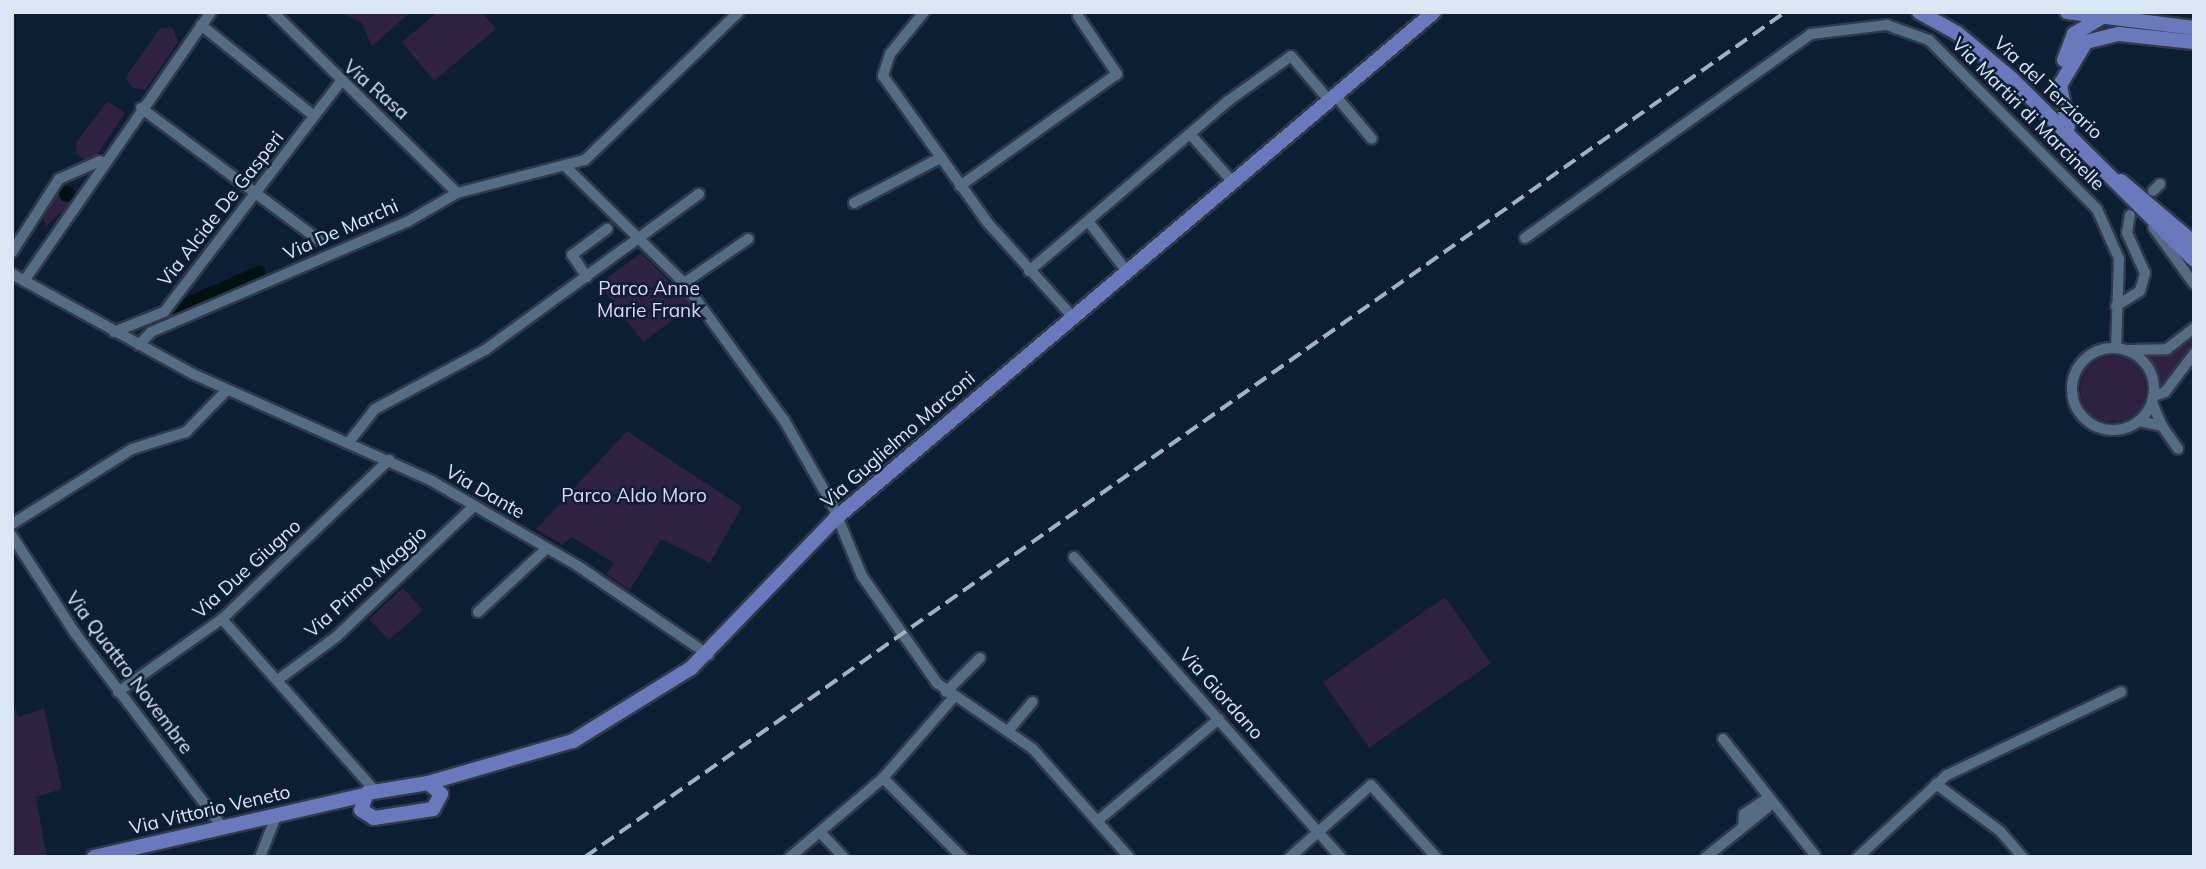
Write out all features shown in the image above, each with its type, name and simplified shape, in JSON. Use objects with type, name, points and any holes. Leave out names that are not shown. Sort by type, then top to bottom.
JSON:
[{"type":"main road","name":"Via Guglielmo Marconi","points":[[709,654],[836,518],[1125,269],[1332,98],[1417,17],[1434,12]]},
{"type":"main road","name":"Via del Terziario","points":[[1919,12],[1975,47],[2070,132],[2111,174],[2150,222],[2194,260]]},
{"type":"main road","points":[[2067,12],[2194,26]]},
{"type":"main road","points":[[2070,132],[2060,85],[2074,34],[2106,17]]},
{"type":"main road","points":[[2060,85],[2071,57],[2093,38],[2126,34],[2194,42]]},
{"type":"main road","name":"Via del Terziario","points":[[2111,174],[2194,243]]},
{"type":"main road","name":"Via Vittorio Veneto","points":[[94,857],[368,793],[429,783],[573,741],[709,654]]},
{"type":"main road","name":"Via Vittorio Veneto","points":[[335,802],[364,814],[430,810],[467,772]]},
{"type":"main road","points":[[429,783],[441,797]]},
{"type":"main road","points":[[364,814],[368,793]]},
{"type":"street","points":[[24,281],[103,159],[211,12]]},
{"type":"street","name":"Via Rasa","points":[[273,12],[339,83],[408,139],[457,192]]},
{"type":"street","name":"Via De Marchi","points":[[139,345],[151,332],[407,222],[457,192],[585,160],[621,130],[677,66],[739,12]]},
{"type":"street","points":[[924,12],[882,71],[938,159],[1029,271],[1072,315]]},
{"type":"street","points":[[960,186],[1117,74],[1078,16]]},
{"type":"street","points":[[201,25],[314,116]]},
{"type":"street","name":"Via Martiri di Marcinelle","points":[[1525,238],[1811,34],[1887,25],[1915,31],[1939,48],[2097,209],[2119,259],[2116,306],[2121,349]]},
{"type":"street","points":[[1029,271],[1191,134],[1292,57],[1372,139]]},
{"type":"street","name":"Via Alcide De Gasperi","points":[[114,332],[164,312],[339,83]]},
{"type":"street","points":[[141,107],[255,196],[319,240]]},
{"type":"street","points":[[1191,134],[1231,180]]},
{"type":"street","points":[[12,252],[59,179],[103,159]]},
{"type":"street","points":[[854,203],[938,159]]},
{"type":"street","points":[[565,166],[684,283],[784,420],[894,629],[949,695],[1008,731],[1101,818],[1129,857]]},
{"type":"street","points":[[69,175],[86,188]]},
{"type":"street","points":[[349,442],[374,409],[485,350],[699,194]]},
{"type":"street","points":[[2116,306],[2140,291],[2144,273],[2127,233],[2130,215]]},
{"type":"street","points":[[1088,221],[1125,269]]},
{"type":"street","name":"Via del Terziario","points":[[2150,222],[2194,284]]},
{"type":"street","points":[[587,277],[572,254],[607,229]]},
{"type":"street","points":[[684,283],[748,239]]},
{"type":"street","name":"Via Dante","points":[[12,274],[114,332],[226,390],[389,460],[547,548],[709,654]]},
{"type":"street","points":[[2162,426],[2139,421],[2106,430],[2085,420],[2074,405],[2072,382],[2081,362],[2121,349],[2168,349],[2194,328]]},
{"type":"street","points":[[2121,349],[2145,363],[2162,426],[2178,449]]},
{"type":"street","points":[[2139,421],[2153,399],[2165,392],[2194,354]]},
{"type":"street","points":[[12,524],[132,449],[186,432],[226,390]]},
{"type":"street","name":"Via Due Giugno","points":[[118,692],[222,619],[389,460]]},
{"type":"street","name":"Via Primo Maggio","points":[[279,679],[336,637],[473,508]]},
{"type":"street","name":"Via Quattro Novembre","points":[[12,537],[118,692],[222,827]]},
{"type":"street","points":[[478,612],[547,548]]},
{"type":"street","name":"Via Giordano","points":[[1074,556],[1340,857]]},
{"type":"street","points":[[222,619],[279,679],[359,773],[368,793]]},
{"type":"street","points":[[790,857],[821,834],[883,778],[980,658]]},
{"type":"street","points":[[1858,857],[1936,784],[2005,743],[2121,692]]},
{"type":"street","points":[[1008,731],[1032,702]]},
{"type":"street","points":[[1101,818],[1219,719]]},
{"type":"street","points":[[1723,739],[1815,855]]},
{"type":"street","points":[[883,778],[962,857]]},
{"type":"street","points":[[1936,784],[2000,831],[2023,857]]},
{"type":"street","points":[[1290,857],[1321,833],[1371,785],[1436,857]]},
{"type":"street","points":[[1706,857],[1743,827],[1744,814],[1768,798]]},
{"type":"street","points":[[260,857],[277,814]]},
{"type":"street","points":[[821,834],[843,857]]},
{"type":"green space","points":[[339,12],[411,12],[372,46],[361,22]]},
{"type":"green space","points":[[437,12],[482,12],[496,29],[434,81],[402,42]]},
{"type":"green space","points":[[172,27],[178,42],[145,90],[133,88],[125,78],[160,28]]},
{"type":"green space","points":[[108,101],[125,113],[95,158],[86,160],[76,154],[77,141]]},
{"type":"green space","points":[[57,193],[73,202],[46,226],[42,214]]},
{"type":"green space","name":"Parco Anne Marie Frank","points":[[641,253],[693,305],[643,342],[599,284]]},
{"type":"green space","points":[[2194,339],[2194,344],[2160,388],[2150,356],[2173,353]]},
{"type":"green space","points":[[2106,356],[2120,356],[2132,361],[2141,370],[2146,389],[2144,402],[2137,413],[2120,422],[2106,422],[2094,417],[2085,408],[2080,396],[2080,382],[2085,370],[2094,361]]},
{"type":"green space","name":"Parco Aldo Moro","points":[[627,431],[742,507],[710,563],[661,539],[630,590],[606,574],[614,563],[572,537],[562,545],[536,529]]},
{"type":"green space","points":[[403,588],[423,610],[389,640],[369,619]]},
{"type":"green space","points":[[1445,597],[1491,663],[1369,748],[1323,682]]},
{"type":"green space","points":[[12,703],[19,717],[44,708],[62,789],[36,797],[47,857],[12,857]]},
{"type":"shaded area","points":[[67,186],[73,188],[73,200],[67,202],[61,200],[59,194],[61,188]]},
{"type":"waterway","points":[[154,318],[259,272]]},
{"type":"railway","points":[[585,857],[1785,12]]}]
